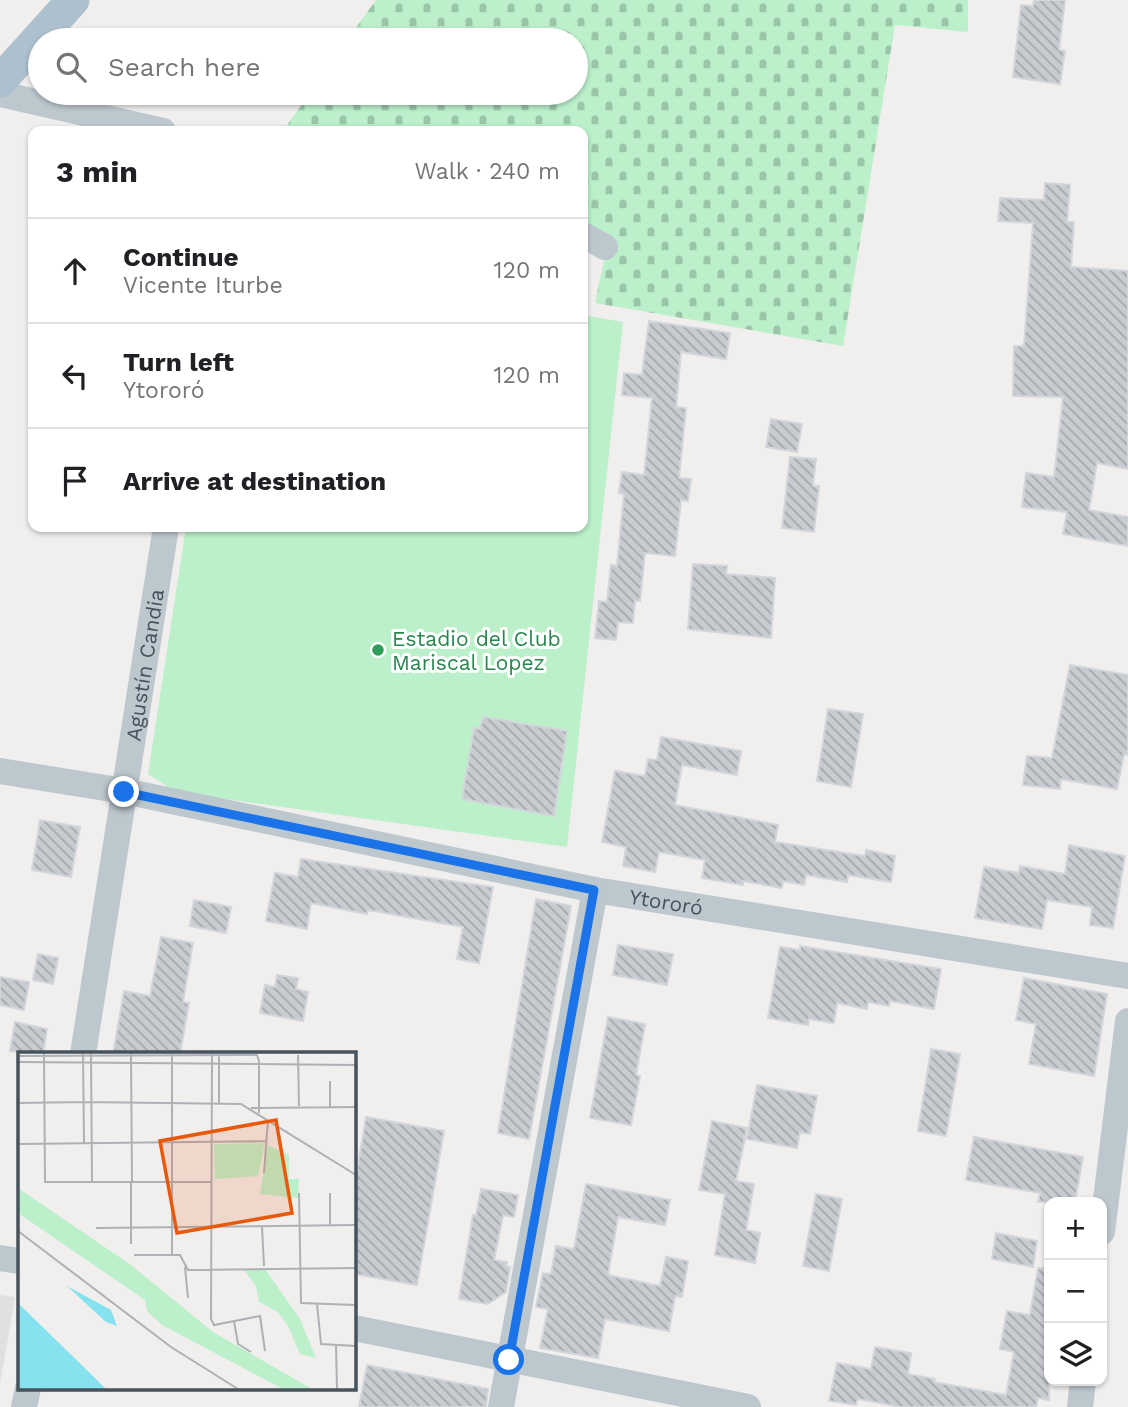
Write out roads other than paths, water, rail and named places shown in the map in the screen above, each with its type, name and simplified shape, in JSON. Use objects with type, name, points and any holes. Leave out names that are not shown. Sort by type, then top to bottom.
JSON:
[{"type":"main road","points":[[0,52],[46,0]]},
{"type":"main road","points":[[48,28],[73,0]]},
{"type":"main road","points":[[0,81],[28,50]]},
{"type":"street","points":[[0,94],[28,100]]},
{"type":"street","points":[[48,105],[141,126]]},
{"type":"street","name":"Agustín Candia","points":[[83,1052],[165,532]]},
{"type":"street","name":"Ytororó","points":[[0,771],[124,792],[594,890],[1128,976]]},
{"type":"street","points":[[501,1407],[594,890]]},
{"type":"street","points":[[1106,1197],[1128,1021]]},
{"type":"street","points":[[0,1258],[18,1261]]},
{"type":"street","points":[[355,1328],[748,1407]]},
{"type":"street","points":[[1080,1407],[1082,1386]]},
{"type":"place","name":"Estadio del Club Mariscal Lopez","points":[[378,650]]}]
